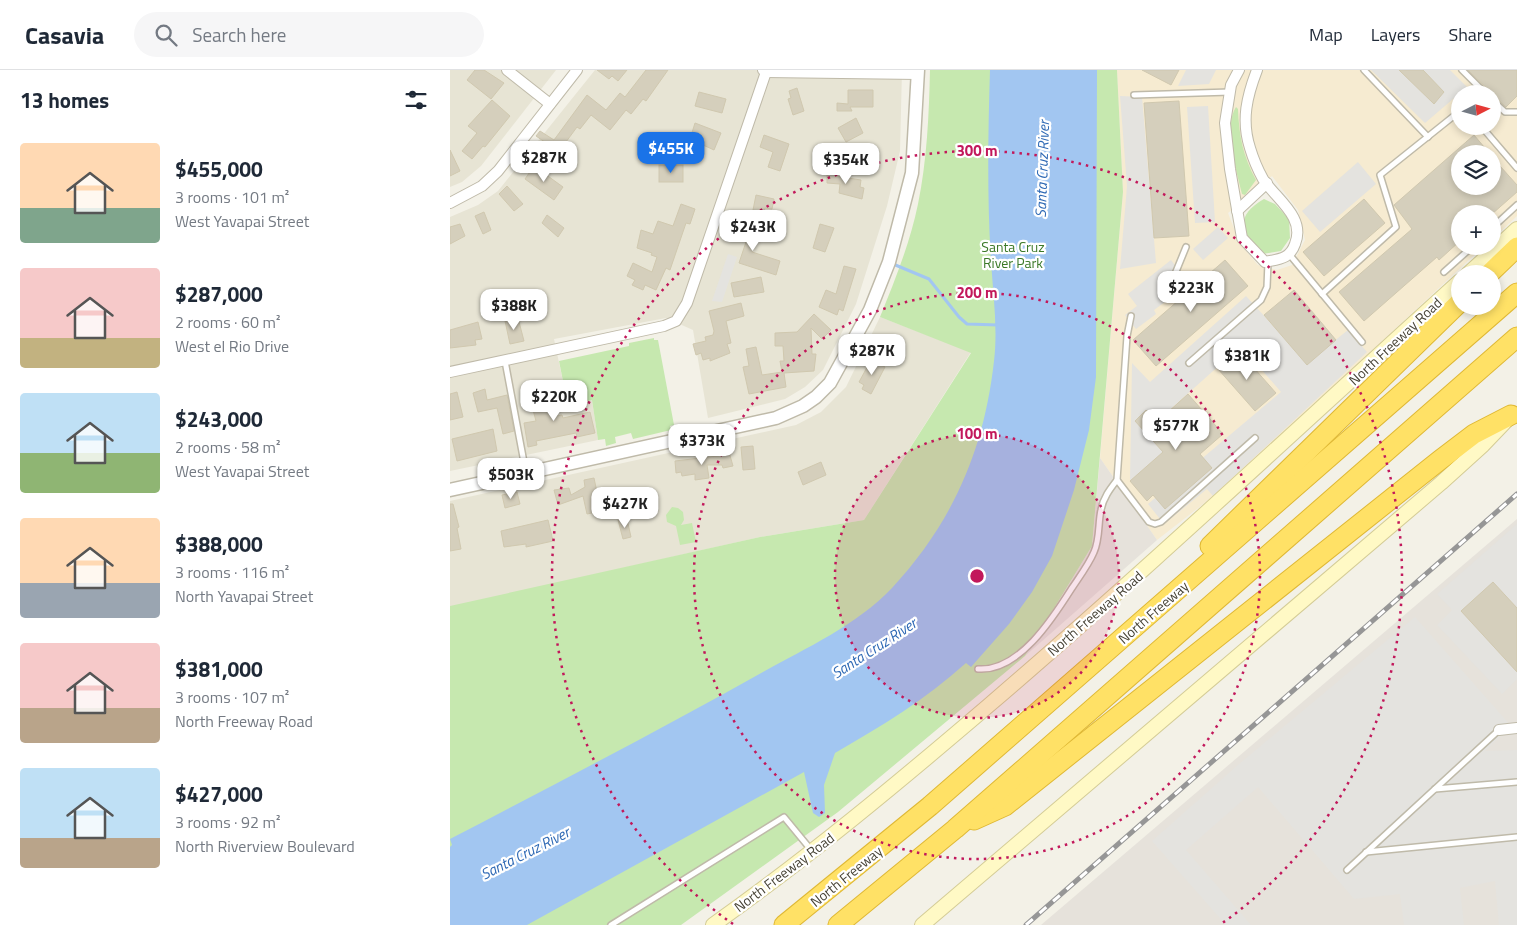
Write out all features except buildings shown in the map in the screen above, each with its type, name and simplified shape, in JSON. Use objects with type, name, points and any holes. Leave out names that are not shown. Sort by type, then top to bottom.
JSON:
[{"type":"highway","points":[[1498,265],[1517,247]]},
{"type":"highway","name":"North Freeway","points":[[784,925],[882,847],[1517,294]]},
{"type":"highway","points":[[1055,697],[1451,311]]},
{"type":"highway","points":[[838,925],[955,829],[1517,337]]},
{"type":"highway","points":[[955,829],[1005,806],[1440,460],[1474,434],[1511,416]]},
{"type":"main road","points":[[1478,265],[1517,229]]},
{"type":"main road","name":"North Freeway Road","points":[[713,925],[892,788],[1048,655],[1208,513],[1451,289]]},
{"type":"main road","points":[[922,925],[1441,483],[1484,445],[1511,416]]},
{"type":"street","points":[[507,70],[550,104]]},
{"type":"street","points":[[450,203],[482,186],[498,171],[577,70]]},
{"type":"street","points":[[1239,70],[1230,92],[1225,123],[1242,238],[1255,254],[1265,262],[1285,258],[1289,254],[1297,240],[1297,226],[1288,209],[1267,183],[1250,147],[1245,125],[1247,94],[1257,70]]},
{"type":"street","points":[[450,372],[664,326],[676,321],[682,315],[765,71],[918,72],[912,172],[889,262],[870,310],[847,354],[830,382],[816,398],[776,418],[450,490]]},
{"type":"street","points":[[1230,92],[1247,94]]},
{"type":"street","points":[[1237,211],[1267,183]]},
{"type":"street","points":[[1499,730],[1517,728]]},
{"type":"lane","points":[[1364,70],[1428,137]]},
{"type":"lane","points":[[1462,70],[1477,85]]},
{"type":"lane","points":[[1134,95],[1230,92]]},
{"type":"lane","points":[[1501,108],[1505,112],[1517,112]]},
{"type":"lane","points":[[1322,294],[1396,226],[1380,176],[1451,118]]},
{"type":"lane","points":[[1489,135],[1517,168]]},
{"type":"lane","points":[[1501,220],[1517,205]]},
{"type":"lane","points":[[1175,274],[1186,247]]},
{"type":"lane","points":[[1289,254],[1362,342]]},
{"type":"lane","points":[[1444,272],[1463,255]]},
{"type":"lane","points":[[1189,363],[1261,300],[1267,287],[1268,261]]},
{"type":"lane","points":[[978,669],[998,666],[1020,652],[1047,627],[1095,550],[1100,510],[1104,499],[1116,480],[1127,336],[1131,316]]},
{"type":"lane","points":[[505,361],[527,474]]},
{"type":"lane","points":[[1116,480],[1149,522],[1155,524],[1161,522],[1255,438]]},
{"type":"lane","points":[[1347,870],[1499,730]]},
{"type":"lane","points":[[1434,790],[1517,782]]},
{"type":"lane","points":[[611,925],[784,817],[812,851]]},
{"type":"lane","points":[[1365,852],[1517,837]]},
{"type":"shaded area","points":[[450,70],[556,70],[481,166],[462,182],[450,187]]},
{"type":"shaded area","points":[[595,70],[902,70],[900,151],[887,206],[856,304],[823,370],[805,387],[785,399],[708,418],[693,330],[666,318],[554,339],[568,405],[592,400],[598,440],[450,471],[450,217],[478,205],[498,191]]},
{"type":"shaded area","points":[[1117,70],[1517,70],[1517,216],[1501,231],[1501,205],[1451,205],[1451,255],[1474,255],[1464,265],[1451,265],[1451,277],[1229,484],[1157,540],[1100,458],[1123,192]],"holes":[[[1272,176],[1298,210],[1305,240],[1292,265],[1277,270],[1258,265],[1240,244],[1228,213]]]},
{"type":"shaded area","points":[[1186,70],[1216,70],[1209,84],[1178,86]]},
{"type":"shaded area","points":[[1371,70],[1450,70],[1465,85],[1451,85],[1451,101],[1425,123]]},
{"type":"shaded area","points":[[1120,96],[1142,97],[1156,263],[1120,269],[1127,186]]},
{"type":"shaded area","points":[[1208,106],[1215,222],[1195,223],[1187,107]]},
{"type":"shaded area","points":[[1358,162],[1376,184],[1320,232],[1302,211]]},
{"type":"shaded area","points":[[1218,227],[1228,238],[1203,260],[1193,249]]},
{"type":"shaded area","points":[[728,254],[737,257],[722,302],[712,301]]},
{"type":"shaded area","points":[[1171,260],[1189,284],[1154,310],[1156,314],[1136,329],[1125,315],[1137,306],[1128,294]]},
{"type":"shaded area","points":[[1246,296],[1307,363],[1348,330],[1367,352],[1213,496],[1207,489],[1164,524],[1148,504],[1281,392],[1241,346],[1165,414],[1183,435],[1130,481],[1132,363],[1150,382]]},
{"type":"shaded area","points":[[880,317],[971,352],[864,520],[760,537],[450,607],[450,501],[796,425],[821,412],[846,387]]},
{"type":"shaded area","points":[[1100,458],[1157,540],[1025,656],[1092,546]]},
{"type":"shaded area","points":[[1517,519],[1517,925],[1041,925]]},
{"type":"shaded area","points":[[1517,524],[1517,608],[1493,582],[1461,611],[1517,672],[1517,679],[1502,694],[1437,625],[1452,610],[1437,594]]},
{"type":"shaded area","points":[[1415,617],[1511,726],[1485,751],[1517,750],[1517,925],[1499,925],[1495,881],[1460,888],[1464,925],[1404,925],[1400,894],[1354,899],[1258,787],[1186,850],[1251,925],[1226,925],[1152,841],[1238,765]]},
{"type":"green space","name":"Santa Cruz River Park","points":[[930,70],[1117,70],[1123,192],[1092,546],[1025,656],[838,812],[681,925],[450,925],[450,606],[760,537],[864,520],[971,353],[880,317],[897,275],[915,219],[925,154]]},
{"type":"green space","points":[[1236,107],[1238,109],[1242,146],[1256,180],[1245,195],[1242,194],[1232,150],[1231,126],[1232,116]]},
{"type":"green space","points":[[1264,199],[1275,204],[1289,219],[1290,238],[1281,251],[1262,254],[1246,232],[1244,219],[1254,206]]},
{"type":"green space","points":[[654,338],[654,340],[658,340],[674,425],[670,426],[671,430],[633,439],[631,433],[615,437],[616,443],[606,446],[605,439],[598,440],[592,400],[568,406],[559,361],[629,346],[629,343]]},
{"type":"green space","points":[[672,507],[678,508],[683,512],[684,520],[681,525],[692,523],[696,542],[680,545],[676,526],[667,522],[666,515]]},
{"type":"water","name":"Santa Cruz River","points":[[990,70],[1097,70],[1096,377],[1089,430],[1074,490],[1052,556],[1032,592],[1009,624],[971,667],[966,663],[903,711],[835,753],[824,785],[825,813],[819,817],[813,813],[804,772],[527,925],[450,925],[450,847],[452,845],[450,839],[685,715],[847,625],[892,588],[932,537],[962,483],[973,455],[989,394],[994,361],[995,324],[988,189]]},
{"type":"waterway","points":[[893,264],[929,279],[959,317],[967,324],[998,325]]},
{"type":"railway","points":[[1026,925],[1517,494]]}]
